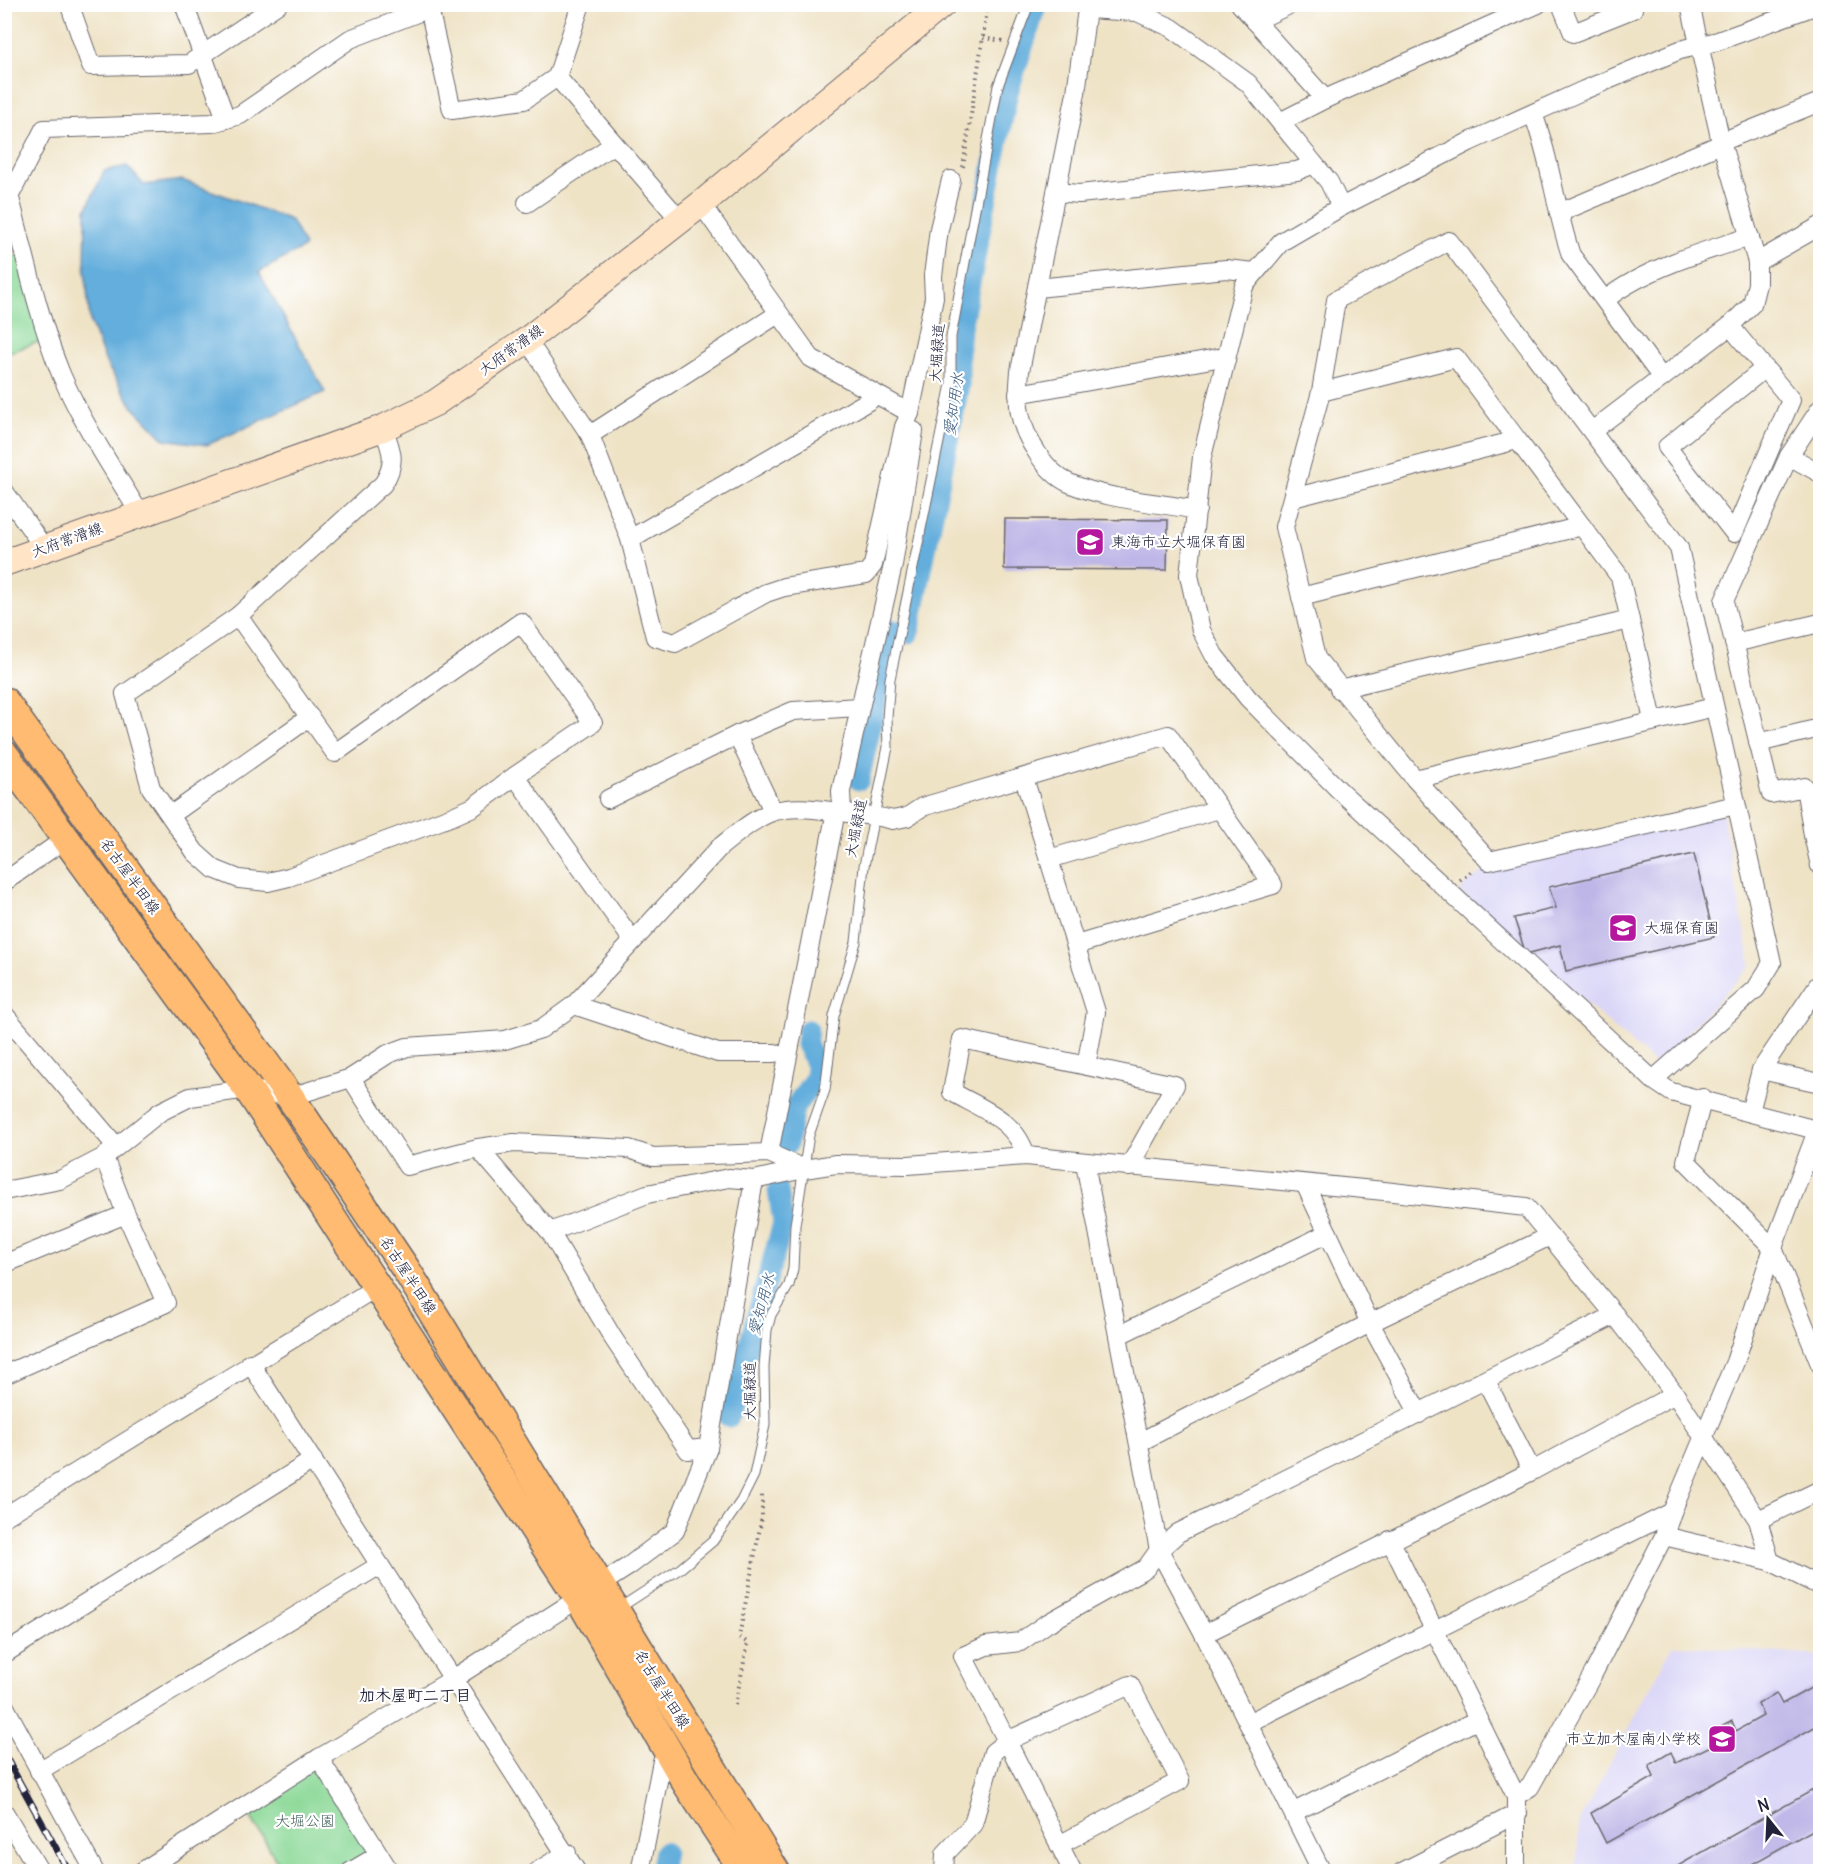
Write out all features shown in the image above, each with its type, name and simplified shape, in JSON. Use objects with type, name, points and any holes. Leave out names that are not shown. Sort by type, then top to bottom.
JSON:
[{"type":"main road","name":"大府常滑線","points":[[4,563],[383,428],[435,403],[527,340],[701,204],[943,4]]},
{"type":"main road","name":"名古屋半田線","points":[[4,701],[290,1097],[407,1271],[589,1592],[670,1753],[745,1872]]},
{"type":"main road","name":"名古屋半田線","points":[[4,754],[248,1089],[375,1288],[589,1592],[776,1872]]},
{"type":"street","points":[[73,4],[70,6],[91,66],[189,64],[276,5]]},
{"type":"street","points":[[184,4],[226,119]]},
{"type":"street","points":[[5,204],[44,129],[212,123],[240,115],[350,39],[434,6],[452,110],[524,100],[557,77],[582,4]]},
{"type":"street","points":[[1240,4],[1325,99]]},
{"type":"street","points":[[1255,21],[1291,4]]},
{"type":"street","points":[[1280,122],[1325,99],[1538,4]]},
{"type":"street","points":[[1561,4],[1573,33],[1634,9],[1632,4]]},
{"type":"street","points":[[1592,431],[1730,326],[1752,304],[1757,284],[1757,262],[1721,143],[1690,4]]},
{"type":"street","points":[[1402,1872],[1517,1805],[1530,1787],[1665,1536],[1672,1512],[1735,1362],[1773,1248],[1819,1131],[1703,1098],[1671,1092],[1653,1080],[1338,789],[1248,698],[1215,655],[1201,630],[1189,575],[1202,457],[1244,286],[1281,242],[1341,207],[1470,142],[1652,61],[1698,45],[1718,41],[1820,4]]},
{"type":"street","points":[[1197,510],[1099,493],[1067,483],[1034,446],[1020,413],[1018,394],[1020,371],[1076,93],[1087,7],[1137,12],[1172,28],[1248,84],[1329,182],[1341,207]]},
{"type":"street","points":[[557,77],[680,220]]},
{"type":"street","points":[[1559,213],[1821,102]]},
{"type":"street","points":[[1533,114],[1542,137],[1571,255],[1662,378]]},
{"type":"street","points":[[527,203],[614,144]]},
{"type":"street","points":[[1056,192],[1079,194],[1297,171],[1314,164]]},
{"type":"street","points":[[527,340],[590,435],[630,539],[655,637],[675,644],[766,593],[784,587],[866,574],[873,565],[907,420],[934,298],[933,276],[939,229],[957,175]]},
{"type":"street","points":[[5,204],[11,202],[61,374],[84,420],[140,514]]},
{"type":"street","points":[[701,204],[811,358],[874,393],[907,420],[914,431],[893,565],[841,791],[839,812],[769,1153]]},
{"type":"street","points":[[1757,262],[1821,226]]},
{"type":"street","points":[[1605,300],[1623,286],[1719,246],[1750,237]]},
{"type":"street","points":[[1653,1080],[1756,989],[1772,963],[1679,548],[1449,241],[1335,300],[1321,392],[1284,527],[1316,658],[1339,689],[1415,779],[1489,861],[1736,805]]},
{"type":"street","points":[[1037,288],[1226,269],[1255,272]]},
{"type":"street","points":[[590,435],[778,314]]},
{"type":"street","points":[[1730,326],[1765,368],[1791,400],[1734,534],[1667,447],[1765,368]]},
{"type":"street","points":[[1018,394],[1157,367],[1217,358],[1226,360]]},
{"type":"street","points":[[1321,392],[1456,358],[1620,577],[1653,720]]},
{"type":"street","points":[[630,539],[870,400],[874,393]]},
{"type":"street","points":[[1821,409],[1790,456],[1724,601],[1771,794],[1805,787],[1817,834],[1821,866]]},
{"type":"street","points":[[238,616],[335,753],[520,622],[593,723],[473,807],[289,877],[268,882],[238,879],[214,869],[195,852],[149,782],[125,694],[238,616],[383,484],[391,471],[391,448],[383,428]]},
{"type":"street","points":[[1293,498],[1517,440]]},
{"type":"street","points":[[1790,456],[1821,473]]},
{"type":"street","points":[[4,491],[44,548]]},
{"type":"street","points":[[1300,597],[1581,526]]},
{"type":"street","points":[[1339,689],[1630,620]]},
{"type":"street","points":[[1734,643],[1821,623]]},
{"type":"street","points":[[608,799],[737,735],[793,711],[859,707]]},
{"type":"street","points":[[1415,779],[1714,707]]},
{"type":"street","points":[[171,815],[309,717]]},
{"type":"street","points":[[1758,743],[1821,728]]},
{"type":"street","points":[[737,735],[773,811]]},
{"type":"street","points":[[4,1191],[60,1180],[110,1151],[160,1112],[190,1096],[248,1089],[290,1097],[351,1078],[388,1054],[407,1047],[505,1040],[541,1029],[574,1005],[720,847],[747,825],[773,811],[793,806],[875,815],[893,820],[907,817],[922,807],[1168,735],[1273,885],[1076,945]]},
{"type":"street","points":[[515,776],[633,941]]},
{"type":"street","points":[[1024,778],[1096,1012],[1086,1066]]},
{"type":"street","points":[[1049,859],[1219,808]]},
{"type":"street","points":[[4,882],[65,838]]},
{"type":"street","points":[[1750,1112],[1761,1070],[1820,985]]},
{"type":"street","points":[[574,1005],[718,1053],[775,1053]]},
{"type":"street","points":[[4,1014],[110,1151],[126,1214],[166,1302],[4,1375]]},
{"type":"street","points":[[1026,1156],[1021,1139],[1007,1124],[952,1092],[962,1039],[1175,1085],[1129,1167]]},
{"type":"street","points":[[1761,1070],[1821,1083]]},
{"type":"street","points":[[351,1078],[407,1166],[478,1148],[514,1143],[629,1149],[653,1157],[769,1153],[804,1168]]},
{"type":"street","points":[[1703,1098],[1686,1161],[1773,1248],[1821,1364]]},
{"type":"street","points":[[478,1148],[549,1232],[614,1338],[688,1450],[708,1448]]},
{"type":"street","points":[[549,1232],[647,1194],[729,1178],[754,1180],[804,1168],[836,1164],[908,1165],[1026,1156],[1526,1207],[1615,1315],[1675,1394],[1758,1520],[1770,1561]]},
{"type":"street","points":[[1085,1163],[1159,1550],[1204,1634],[1322,1872]]},
{"type":"street","points":[[141,1872],[319,1758],[453,1679],[589,1592],[675,1531],[708,1448],[754,1180]]},
{"type":"street","points":[[1305,1184],[1370,1323],[1419,1414]]},
{"type":"street","points":[[4,1264],[126,1214]]},
{"type":"street","points":[[1119,1335],[1328,1233]]},
{"type":"street","points":[[1140,1442],[1370,1323],[1551,1236]]},
{"type":"street","points":[[4,1517],[250,1363],[375,1288]]},
{"type":"street","points":[[1073,1872],[963,1656],[986,1646],[1020,1642],[1046,1624],[1146,1568],[1159,1550],[1178,1533],[1615,1315]]},
{"type":"street","points":[[250,1363],[567,1853],[577,1872]]},
{"type":"street","points":[[1486,1381],[1532,1471]]},
{"type":"street","points":[[1204,1634],[1389,1540],[1532,1471],[1675,1394]]},
{"type":"street","points":[[4,1654],[314,1460]]},
{"type":"street","points":[[1758,1520],[1821,1490]]},
{"type":"street","points":[[1248,1723],[1432,1629],[1672,1512]]},
{"type":"street","points":[[1665,1536],[1770,1561],[1821,1586]]},
{"type":"street","points":[[1389,1540],[1479,1719],[1517,1805],[1516,1872]]},
{"type":"street","points":[[39,1770],[380,1565]]},
{"type":"street","points":[[944,1872],[945,1854],[973,1824],[993,1752],[1007,1741],[1130,1684],[1180,1781],[1059,1845]]},
{"type":"street","points":[[4,1705],[95,1872]]},
{"type":"street","points":[[1294,1812],[1479,1719]]},
{"type":"street","points":[[640,1872],[662,1761],[670,1753]]},
{"type":"street","points":[[319,1758],[390,1872]]},
{"type":"street","points":[[4,1812],[40,1872]]},
{"type":"street","points":[[536,1872],[567,1853]]},
{"type":"street","points":[[350,1872],[379,1855]]},
{"type":"lane","name":"大堀緑道","points":[[627,1604],[681,1568],[713,1541],[741,1501],[754,1475],[765,1425],[764,1367],[767,1330],[771,1315],[789,1285],[793,1269],[795,1225],[809,1135],[825,1090],[834,1016],[856,942],[864,866],[888,747],[886,718],[891,673],[951,384],[951,337],[998,86],[1029,4]]},
{"type":"path","points":[[957,175],[988,4]]},
{"type":"path","points":[[1448,891],[1486,858]]},
{"type":"path","points":[[735,1705],[748,1642],[739,1637],[762,1517],[763,1497],[759,1480],[754,1475]]},
{"type":"shaded area","name":"大堀保育園","points":[[1722,812],[1751,966],[1656,1065],[1459,891],[1484,870]]},
{"type":"shaded area","name":"市立加木屋南小学校","points":[[1673,1645],[1820,1656],[1820,1871],[1576,1872],[1579,1821]]},
{"type":"green space","points":[[24,252],[50,338],[5,354],[5,260]]},
{"type":"green space","name":"大堀公園","points":[[319,1758],[379,1855],[350,1871],[283,1871],[244,1806]]},
{"type":"water","points":[[127,166],[144,185],[182,180],[291,220],[305,247],[259,272],[325,392],[207,445],[164,439],[133,407],[107,365],[90,322],[85,269],[86,210],[104,171]]},
{"type":"building","points":[[1005,519],[1168,520],[1167,570],[1004,569]]},
{"type":"building","points":[[1694,854],[1714,937],[1566,971],[1560,945],[1526,954],[1514,918],[1556,908],[1549,887]]},
{"type":"building","points":[[1820,1683],[1820,1724],[1606,1843],[1591,1813],[1654,1777],[1649,1765],[1671,1752],[1676,1763],[1725,1739],[1719,1728],[1732,1721],[1736,1731],[1763,1716],[1758,1704],[1776,1693],[1782,1704]]},
{"type":"building","points":[[1820,1786],[1820,1826],[1752,1864],[1756,1872],[1667,1872]]},
{"type":"waterway","name":"愛知用水","points":[[859,780],[892,630],[909,633],[959,386],[959,338],[1008,92],[1035,10]]},
{"type":"waterway","name":"愛知用水","points":[[787,1145],[794,1108],[815,1078],[816,1065],[806,1044],[808,1030]]},
{"type":"waterway","name":"愛知用水","points":[[729,1417],[783,1223],[778,1190]]},
{"type":"waterway","name":"愛知用水","points":[[660,1872],[664,1852]]},
{"type":"railway","points":[[4,1754],[69,1872]]},
{"type":"place","name":"東海市立大堀保育園","points":[[1090,542]]},
{"type":"place","name":"大堀保育園","points":[[1623,928]]},
{"type":"place","name":"市立加木屋南小学校","points":[[1722,1739]]},
{"type":"district","name":"加木屋町二丁目","points":[[415,1695]]}]
